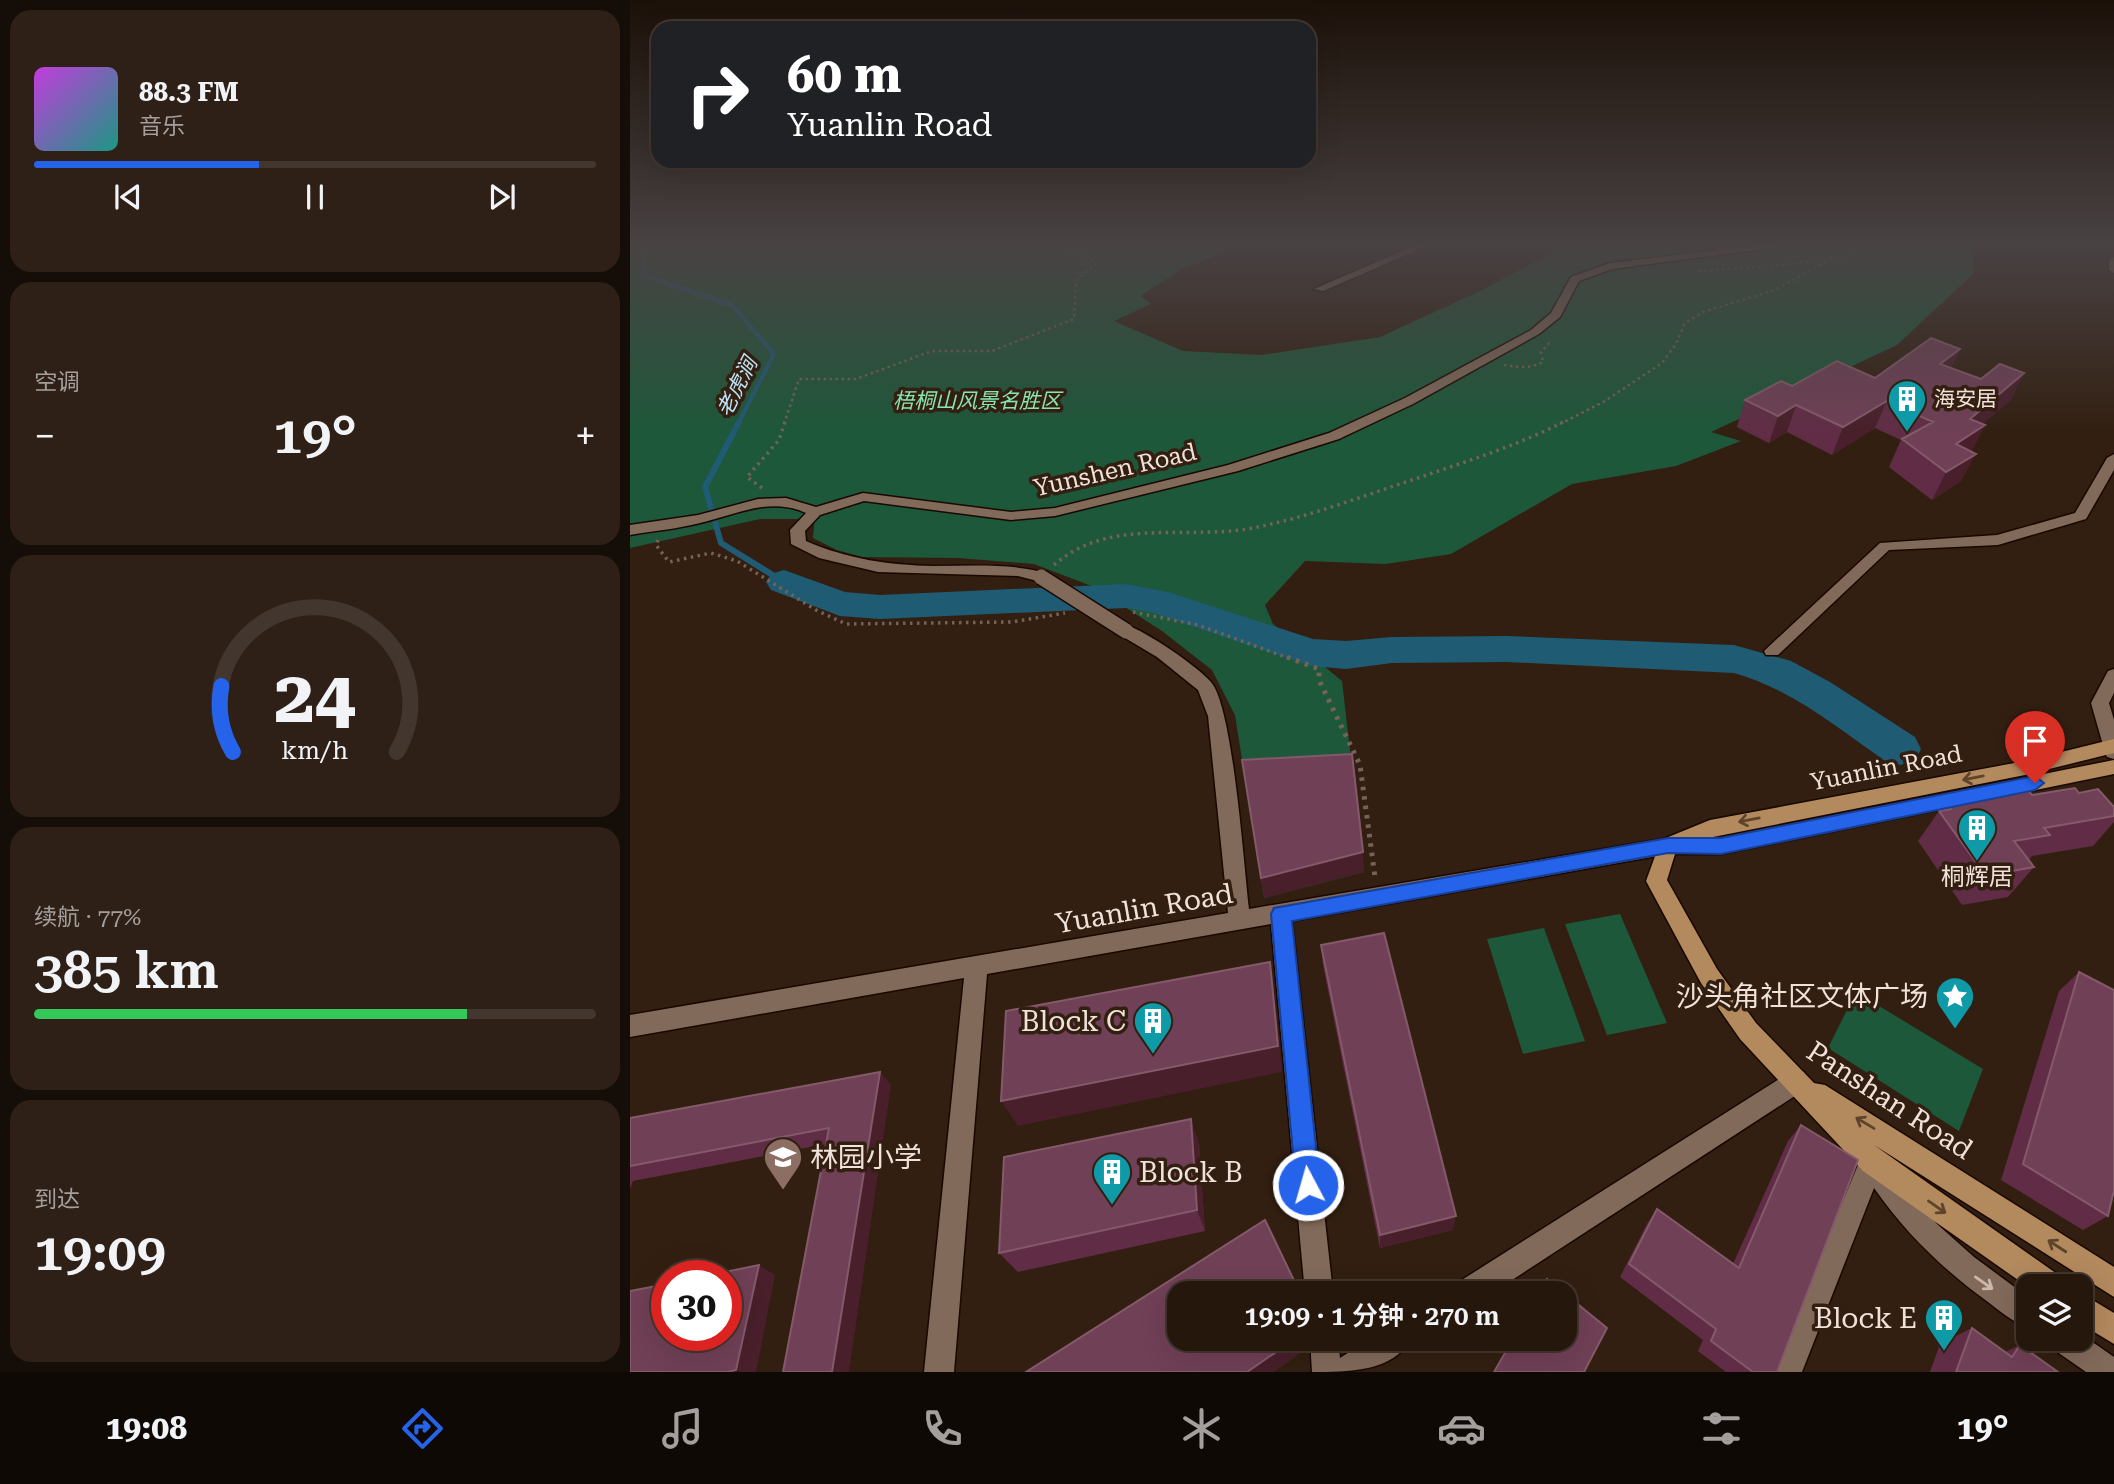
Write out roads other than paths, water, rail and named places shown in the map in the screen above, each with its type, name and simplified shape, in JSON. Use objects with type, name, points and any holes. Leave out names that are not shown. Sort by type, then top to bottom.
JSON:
[{"type":"main road","name":"Yuanlin Road","points":[[1668,845],[1710,828],[2025,768],[2113,748]]},
{"type":"main road","name":"Yuanlin Road","points":[[1668,845],[1721,846],[2114,767]]},
{"type":"main road","name":"Panshan Road","points":[[1668,845],[1656,881],[1709,976],[1748,1031],[1795,1081],[1882,1133],[2114,1283]]},
{"type":"main road","points":[[1795,1081],[1872,1162],[2032,1274]]},
{"type":"main road","points":[[2093,1315],[2114,1330]]},
{"type":"street","name":"Yunshen Road","points":[[815,512],[863,497],[1011,516],[1067,510],[1233,468],[1334,436],[1535,332],[1556,316],[1560,308]]},
{"type":"street","points":[[1772,651],[1885,546],[1998,540],[2081,516],[2114,458]]},
{"type":"street","points":[[630,530],[700,519],[778,500],[799,502],[815,512],[797,530],[799,544],[833,559],[855,565],[1018,571],[1041,577],[1163,653],[1205,686],[1217,716],[1240,922]]},
{"type":"street","points":[[2113,748],[2100,703],[2114,675]]},
{"type":"street","name":"Yuanlin Road","points":[[630,1026],[1240,922],[1668,845]]},
{"type":"street","points":[[1281,914],[1318,1281]]},
{"type":"street","points":[[939,1372],[976,967]]},
{"type":"street","points":[[1486,1281],[1795,1081]]},
{"type":"street","points":[[1872,1162],[1923,1233],[1959,1265],[2016,1305]]},
{"type":"street","points":[[1787,1372],[1872,1162]]},
{"type":"street","points":[[1325,1351],[1327,1372]]},
{"type":"street","points":[[1345,1372],[1377,1351]]},
{"type":"street","points":[[2080,1351],[2110,1372]]},
{"type":"waterway","name":"老虎涧","points":[[735,308],[774,354],[738,424]]},
{"type":"waterway","name":"老虎涧","points":[[739,422],[705,487],[721,543],[784,582]]},
{"type":"waterway","points":[[784,582],[840,604],[880,607],[1126,596],[1155,601],[1311,652],[1346,655],[1392,650],[1507,649],[1734,659],[1777,671],[1816,692],[1900,749]]},
{"type":"place","name":"海安居","points":[[1907,433]]},
{"type":"place","name":"桐辉居","points":[[1977,862]]},
{"type":"place","name":"沙头角社区文体广场","points":[[1955,1030]]},
{"type":"place","name":"Block C","points":[[1153,1055]]},
{"type":"place","name":"林园小学","points":[[783,1191]]},
{"type":"place","name":"Block B","points":[[1112,1206]]},
{"type":"place","name":"Block E","points":[[1944,1352]]},
{"type":"park label","name":"梧桐山风景名胜区","points":[[977,401]]}]
